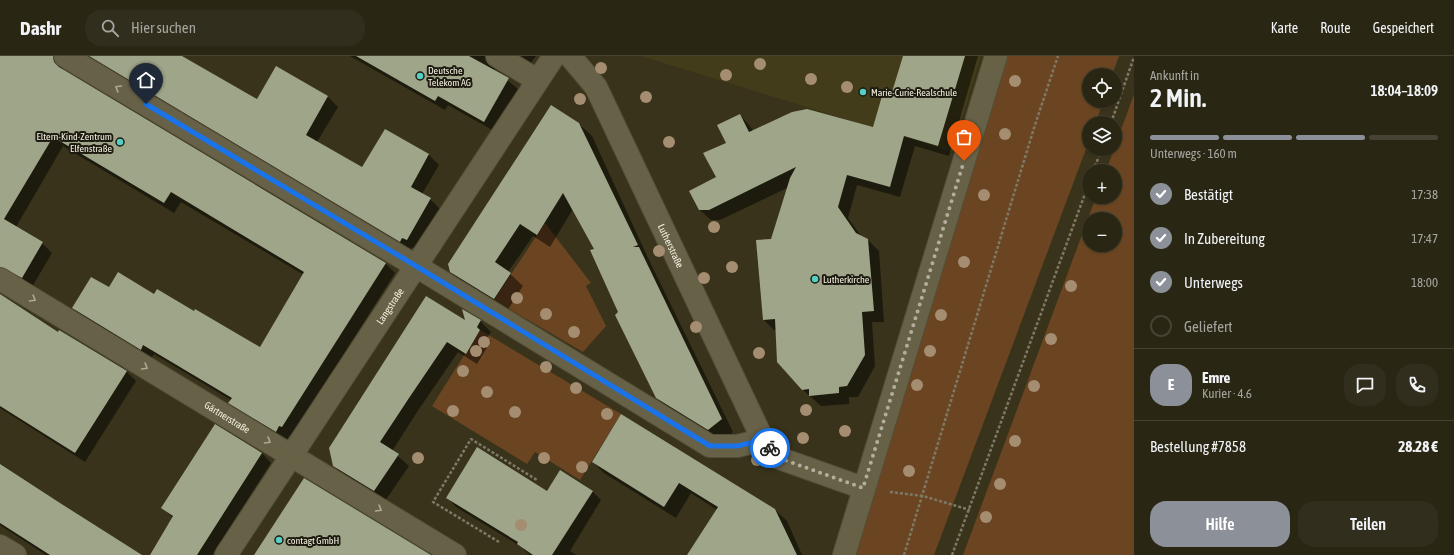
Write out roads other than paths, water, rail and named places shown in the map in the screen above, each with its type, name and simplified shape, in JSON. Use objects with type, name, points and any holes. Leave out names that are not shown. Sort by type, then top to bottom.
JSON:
[{"type":"street","points":[[65,56],[416,266],[710,446],[737,446],[763,440]]},
{"type":"street","points":[[497,56],[537,80]]},
{"type":"street","name":"Langstraße","points":[[226,555],[554,56]]},
{"type":"street","name":"Lutherstraße","points":[[570,56],[596,88],[763,440],[776,457],[863,488]]},
{"type":"street","points":[[844,555],[863,488],[996,56]]},
{"type":"street","name":"Gärtnerstraße","points":[[0,279],[455,555]]},
{"type":"street","points":[[0,546],[15,555]]},
{"type":"place","name":"Deutsche Telekom AG","points":[[420,76]]},
{"type":"place","name":"Marie-Curie-Realschule","points":[[863,92]]},
{"type":"place","name":"Eltern-Kind-Zentrum Elfenstraße","points":[[120,142]]},
{"type":"place","name":"Lutherkirche","points":[[815,279]]},
{"type":"place","name":"contagt GmbH","points":[[279,540]]}]
